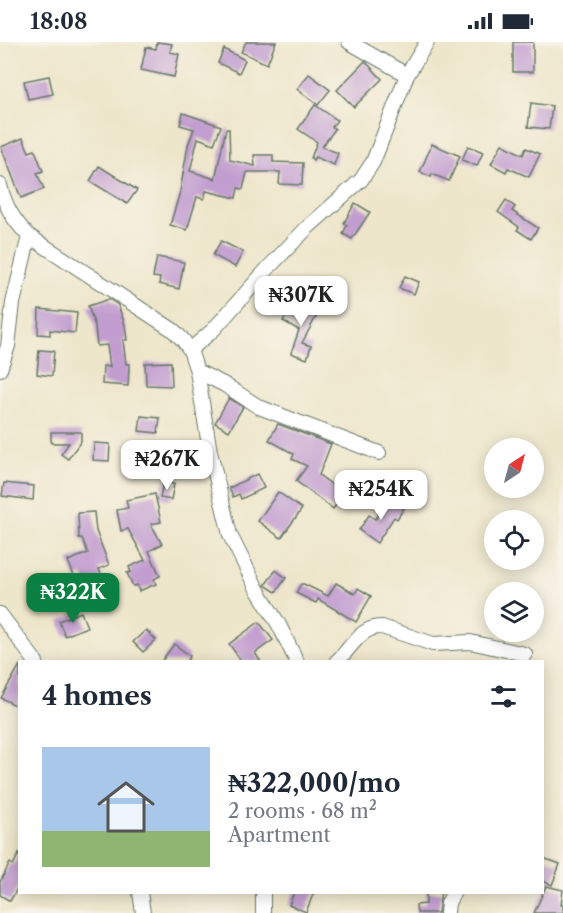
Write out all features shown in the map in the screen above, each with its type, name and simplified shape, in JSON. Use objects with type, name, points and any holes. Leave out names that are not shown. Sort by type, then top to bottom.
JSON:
[{"type":"street","points":[[349,42],[407,75]]},
{"type":"street","points":[[190,350],[213,330],[307,228],[361,180],[374,162],[407,75],[427,42]]},
{"type":"street","points":[[0,185],[8,211],[16,223],[30,236],[173,330],[190,350],[197,371],[208,442],[230,535],[296,660]]},
{"type":"street","points":[[0,369],[8,346],[13,303],[30,236]]},
{"type":"street","points":[[197,371],[225,385],[259,407],[380,453]]},
{"type":"street","points":[[2,620],[34,660]]},
{"type":"street","points":[[338,660],[362,633],[374,627],[382,627],[433,644],[470,642],[525,654]]},
{"type":"street","points":[[140,894],[143,913]]},
{"type":"street","points":[[263,894],[263,913]]},
{"type":"street","points":[[447,913],[448,903],[453,894]]},
{"type":"building","points":[[157,42],[172,44],[170,52],[179,54],[174,77],[141,70],[146,47],[156,49]]},
{"type":"building","points":[[246,42],[276,42],[267,64],[241,52]]},
{"type":"building","points":[[513,42],[533,42],[533,72],[513,72]]},
{"type":"building","points":[[224,49],[245,60],[239,73],[218,63]]},
{"type":"building","points":[[365,61],[382,79],[354,107],[337,90]]},
{"type":"building","points":[[309,74],[330,90],[318,105],[297,89]]},
{"type":"building","points":[[49,76],[53,94],[28,99],[24,81]]},
{"type":"building","points":[[531,103],[552,106],[549,129],[528,127]]},
{"type":"building","points":[[315,105],[337,120],[332,127],[335,129],[322,147],[338,153],[334,165],[315,157],[313,160],[311,158],[317,142],[298,129]]},
{"type":"building","points":[[183,113],[221,126],[214,144],[198,138],[190,171],[215,179],[226,129],[229,129],[230,160],[255,166],[254,155],[273,155],[273,162],[303,163],[302,185],[279,184],[280,172],[247,172],[243,189],[238,188],[236,198],[206,191],[204,199],[197,197],[187,230],[170,225],[180,192],[188,145],[194,129],[180,125]]},
{"type":"building","points":[[23,138],[29,152],[35,150],[43,171],[37,173],[44,189],[21,198],[1,147]]},
{"type":"building","points":[[432,144],[460,156],[449,181],[420,172]]},
{"type":"building","points":[[502,144],[523,155],[526,148],[540,154],[529,177],[508,168],[506,172],[491,164]]},
{"type":"building","points":[[468,146],[483,152],[477,166],[462,160]]},
{"type":"building","points":[[99,166],[137,190],[127,204],[90,181]]},
{"type":"building","points":[[506,200],[515,207],[512,211],[538,228],[531,239],[517,230],[519,227],[498,212]]},
{"type":"building","points":[[355,203],[370,212],[352,239],[343,234],[347,225],[344,223]]},
{"type":"building","points":[[221,241],[243,252],[235,267],[213,255]]},
{"type":"building","points":[[157,257],[184,262],[179,289],[159,284],[160,278],[153,277]]},
{"type":"building","points":[[405,276],[419,282],[414,294],[399,288]]},
{"type":"building","points":[[109,299],[118,305],[125,325],[127,340],[123,340],[126,364],[129,364],[128,386],[102,384],[103,366],[110,367],[107,345],[97,346],[95,326],[88,306]]},
{"type":"building","points":[[294,301],[318,313],[302,343],[311,346],[307,359],[291,353],[299,330],[283,321]]},
{"type":"building","points":[[39,309],[77,313],[75,333],[50,330],[50,335],[38,334]]},
{"type":"building","points":[[39,350],[54,351],[52,376],[37,374]]},
{"type":"building","points":[[171,362],[172,386],[146,385],[145,363]]},
{"type":"building","points":[[229,398],[243,407],[229,431],[215,423]]},
{"type":"building","points":[[141,416],[160,418],[158,433],[139,431]]},
{"type":"building","points":[[278,424],[331,444],[319,475],[344,494],[333,509],[296,481],[307,466],[292,459],[294,454],[269,440]]},
{"type":"building","points":[[51,432],[81,432],[81,441],[68,459],[61,454],[69,443],[51,443]]},
{"type":"building","points":[[94,443],[110,444],[109,461],[93,460]]},
{"type":"building","points":[[257,474],[264,488],[241,499],[239,494],[233,497],[229,488]]},
{"type":"building","points":[[163,482],[174,484],[171,500],[160,498]]},
{"type":"building","points":[[4,483],[34,486],[33,500],[2,496]]},
{"type":"building","points":[[278,492],[302,509],[281,538],[258,521]]},
{"type":"building","points":[[155,494],[161,522],[151,524],[162,544],[149,551],[160,576],[154,579],[156,584],[139,591],[137,585],[133,586],[127,573],[131,572],[129,567],[145,560],[128,529],[121,531],[117,510],[128,508],[126,500]]},
{"type":"building","points":[[390,498],[404,508],[397,519],[394,517],[377,543],[359,530],[369,515],[375,519]]},
{"type":"building","points":[[94,512],[96,531],[109,565],[99,569],[102,577],[86,583],[83,575],[75,578],[68,561],[88,553],[82,538],[79,538],[78,513]]},
{"type":"building","points":[[276,570],[286,578],[276,592],[265,585]]},
{"type":"building","points":[[336,583],[355,594],[358,588],[371,596],[356,622],[318,599],[316,603],[296,593],[301,584],[304,584],[328,596]]},
{"type":"building","points":[[81,612],[87,627],[65,636],[59,621]]},
{"type":"building","points":[[259,622],[273,640],[255,653],[260,660],[241,660],[229,644]]},
{"type":"building","points":[[146,630],[156,640],[143,652],[133,642]]},
{"type":"building","points":[[174,644],[190,656],[188,660],[162,660]]},
{"type":"building","points":[[18,668],[18,704],[17,706],[1,698]]},
{"type":"building","points":[[18,856],[18,887],[10,901],[0,895],[0,882],[10,863],[13,865]]},
{"type":"building","points":[[544,858],[560,864],[552,885],[544,881]]},
{"type":"building","points":[[546,886],[563,890],[561,905],[563,905],[563,913],[534,913]]},
{"type":"building","points":[[293,894],[313,894],[306,912],[289,905]]},
{"type":"building","points":[[426,894],[441,894],[438,913],[417,913],[416,905],[426,904]]}]
